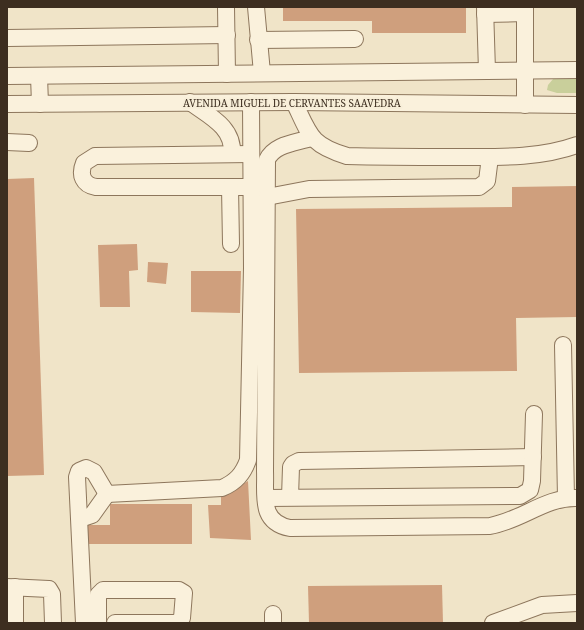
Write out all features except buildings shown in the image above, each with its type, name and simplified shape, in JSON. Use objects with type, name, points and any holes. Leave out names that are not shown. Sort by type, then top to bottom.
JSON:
[{"type":"street","points":[[226,7],[227,74]]},
{"type":"street","points":[[256,7],[262,73]]},
{"type":"street","points":[[487,71],[485,11],[525,10],[525,105]]},
{"type":"street","points":[[7,38],[227,35]]},
{"type":"street","points":[[258,40],[355,39]]},
{"type":"street","points":[[7,76],[577,70]]},
{"type":"street","points":[[39,76],[40,104]]},
{"type":"street","points":[[190,102],[225,129],[232,141],[232,154]]},
{"type":"street","points":[[107,494],[222,488],[232,483],[244,470],[248,460],[251,102]]},
{"type":"street","points":[[294,102],[311,138],[328,150],[347,156],[490,157],[550,154],[577,145]]},
{"type":"street","name":"AVENIDA MIGUEL DE CERVANTES SAAVEDRA","points":[[7,104],[294,102],[577,105]]},
{"type":"street","points":[[311,138],[277,148],[270,153],[267,160],[266,498],[268,516],[279,526],[290,528],[490,526],[510,522],[555,500],[572,498],[570,393],[563,345]]},
{"type":"street","points":[[7,142],[29,143]]},
{"type":"street","points":[[251,154],[95,156],[84,163],[82,174],[83,180],[86,183],[96,187],[251,187]]},
{"type":"street","points":[[267,197],[309,189],[479,187],[487,181],[490,157]]},
{"type":"street","points":[[230,186],[231,244]]},
{"type":"street","points":[[266,498],[520,496],[530,490],[532,481],[534,414]]},
{"type":"street","points":[[290,498],[291,467],[299,461],[533,457]]},
{"type":"street","points":[[94,623],[84,623],[77,477],[79,471],[86,468],[94,472],[107,494]]},
{"type":"street","points":[[80,519],[92,515],[107,494]]},
{"type":"street","points":[[15,623],[11,587],[49,588],[52,594],[53,623]]},
{"type":"street","points":[[98,623],[98,595],[103,590],[179,590],[184,593],[182,618],[177,622],[115,623]]},
{"type":"street","points":[[493,623],[542,605],[577,603]]},
{"type":"green space","points":[[559,72],[577,72],[577,93],[557,93],[547,90],[548,85]]}]
